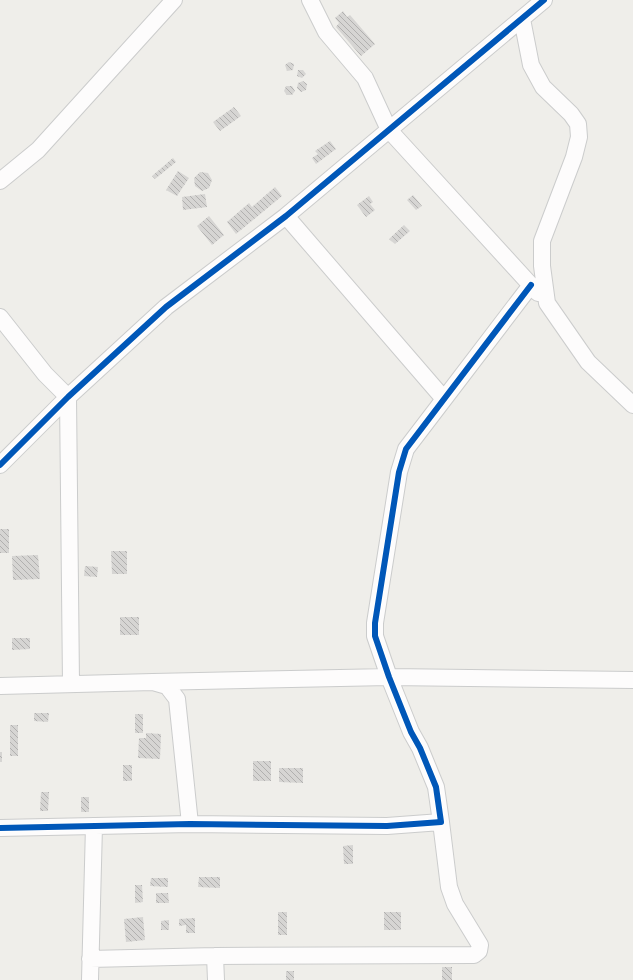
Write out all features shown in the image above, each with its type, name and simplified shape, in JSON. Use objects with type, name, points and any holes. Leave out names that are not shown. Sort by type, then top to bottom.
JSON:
[{"type":"street","points":[[0,181],[38,150],[174,0]]},
{"type":"street","points":[[310,0],[326,32],[365,78],[388,130],[547,303],[588,362],[633,405]]},
{"type":"street","points":[[0,465],[68,397],[166,307],[286,216],[544,0]]},
{"type":"street","points":[[522,19],[531,65],[543,87],[571,114],[578,124],[580,137],[574,157],[542,241],[542,266],[547,303]]},
{"type":"street","points":[[286,216],[444,399]]},
{"type":"street","points":[[90,959],[215,956],[474,955],[479,951],[480,945],[455,904],[449,887],[442,822],[436,788],[389,677],[375,636],[375,623],[399,472],[406,449],[531,285]]},
{"type":"street","points":[[0,316],[45,374],[68,397],[71,683]]},
{"type":"street","points":[[0,686],[71,683],[389,677],[633,680]]},
{"type":"street","points":[[153,682],[167,686],[177,699],[190,824]]},
{"type":"street","points":[[0,828],[190,824],[387,826],[442,822]]},
{"type":"street","points":[[90,980],[94,826]]},
{"type":"street","points":[[215,956],[216,980]]},
{"type":"building","points":[[343,11],[347,17],[350,15],[375,44],[361,56],[336,27],[339,23],[335,18]]},
{"type":"building","points":[[289,62],[294,64],[293,70],[287,71],[285,65]]},
{"type":"building","points":[[298,70],[303,70],[306,74],[302,78],[297,76]]},
{"type":"building","points":[[303,81],[307,84],[306,90],[301,92],[297,88],[298,83]]},
{"type":"building","points":[[286,86],[292,86],[295,91],[292,95],[287,95],[284,91]]},
{"type":"building","points":[[234,107],[241,116],[220,131],[213,122]]},
{"type":"building","points":[[330,141],[336,149],[316,164],[312,158],[318,154],[315,151]]},
{"type":"building","points":[[173,158],[176,162],[155,179],[152,176]]},
{"type":"building","points":[[178,171],[189,178],[177,196],[166,190]]},
{"type":"building","points":[[200,172],[208,173],[212,180],[209,188],[202,191],[195,186],[194,178]]},
{"type":"building","points":[[275,187],[282,196],[236,234],[227,222],[249,203],[252,207]]},
{"type":"building","points":[[205,194],[207,207],[183,210],[182,197]]},
{"type":"building","points":[[413,195],[422,206],[416,210],[407,200]]},
{"type":"building","points":[[369,196],[373,202],[370,204],[375,210],[366,217],[357,205]]},
{"type":"building","points":[[209,216],[224,235],[212,245],[197,226]]},
{"type":"building","points":[[404,225],[410,231],[395,244],[389,239]]},
{"type":"building","points":[[0,529],[9,529],[9,553],[0,553]]},
{"type":"building","points":[[111,551],[127,551],[127,574],[112,574]]},
{"type":"building","points":[[38,555],[40,579],[13,580],[12,556]]},
{"type":"building","points":[[85,566],[98,567],[97,577],[84,576]]},
{"type":"building","points":[[120,617],[139,617],[139,635],[120,635]]},
{"type":"building","points":[[12,638],[30,638],[30,649],[12,650]]},
{"type":"building","points":[[34,713],[49,713],[48,722],[34,721]]},
{"type":"building","points":[[135,714],[143,714],[143,733],[135,733]]},
{"type":"building","points":[[10,725],[18,725],[18,756],[10,756]]},
{"type":"building","points":[[146,733],[161,734],[160,759],[138,758],[139,738],[146,738]]},
{"type":"building","points":[[0,752],[2,752],[2,762],[0,762]]},
{"type":"building","points":[[253,761],[271,761],[271,781],[253,781]]},
{"type":"building","points":[[123,765],[132,765],[132,781],[123,781]]},
{"type":"building","points":[[279,768],[303,768],[303,783],[279,782]]},
{"type":"building","points":[[41,792],[49,792],[48,811],[40,811]]},
{"type":"building","points":[[81,797],[89,797],[89,812],[81,812]]},
{"type":"building","points":[[353,845],[353,864],[344,864],[343,846]]},
{"type":"building","points":[[199,877],[220,877],[220,888],[198,887]]},
{"type":"building","points":[[151,878],[168,878],[168,887],[150,886]]},
{"type":"building","points":[[135,885],[142,885],[143,902],[135,903]]},
{"type":"building","points":[[156,893],[168,893],[169,903],[156,903]]},
{"type":"building","points":[[278,912],[287,912],[287,935],[278,935]]},
{"type":"building","points":[[384,912],[401,912],[401,930],[384,930]]},
{"type":"building","points":[[143,917],[145,940],[126,942],[124,919]]},
{"type":"building","points":[[195,918],[195,933],[186,933],[186,925],[179,926],[179,919]]},
{"type":"building","points":[[169,920],[169,930],[161,930],[161,921]]},
{"type":"building","points":[[442,967],[452,967],[452,980],[442,980]]},
{"type":"building","points":[[286,971],[294,971],[294,980],[286,980]]},
{"type":"cycle path","points":[[0,465],[68,397],[166,307],[286,216],[544,0]]},
{"type":"cycle path","points":[[0,828],[190,824],[387,826],[441,822],[436,787],[420,748],[411,732],[389,677],[375,636],[375,623],[399,472],[406,449],[531,285]]}]
